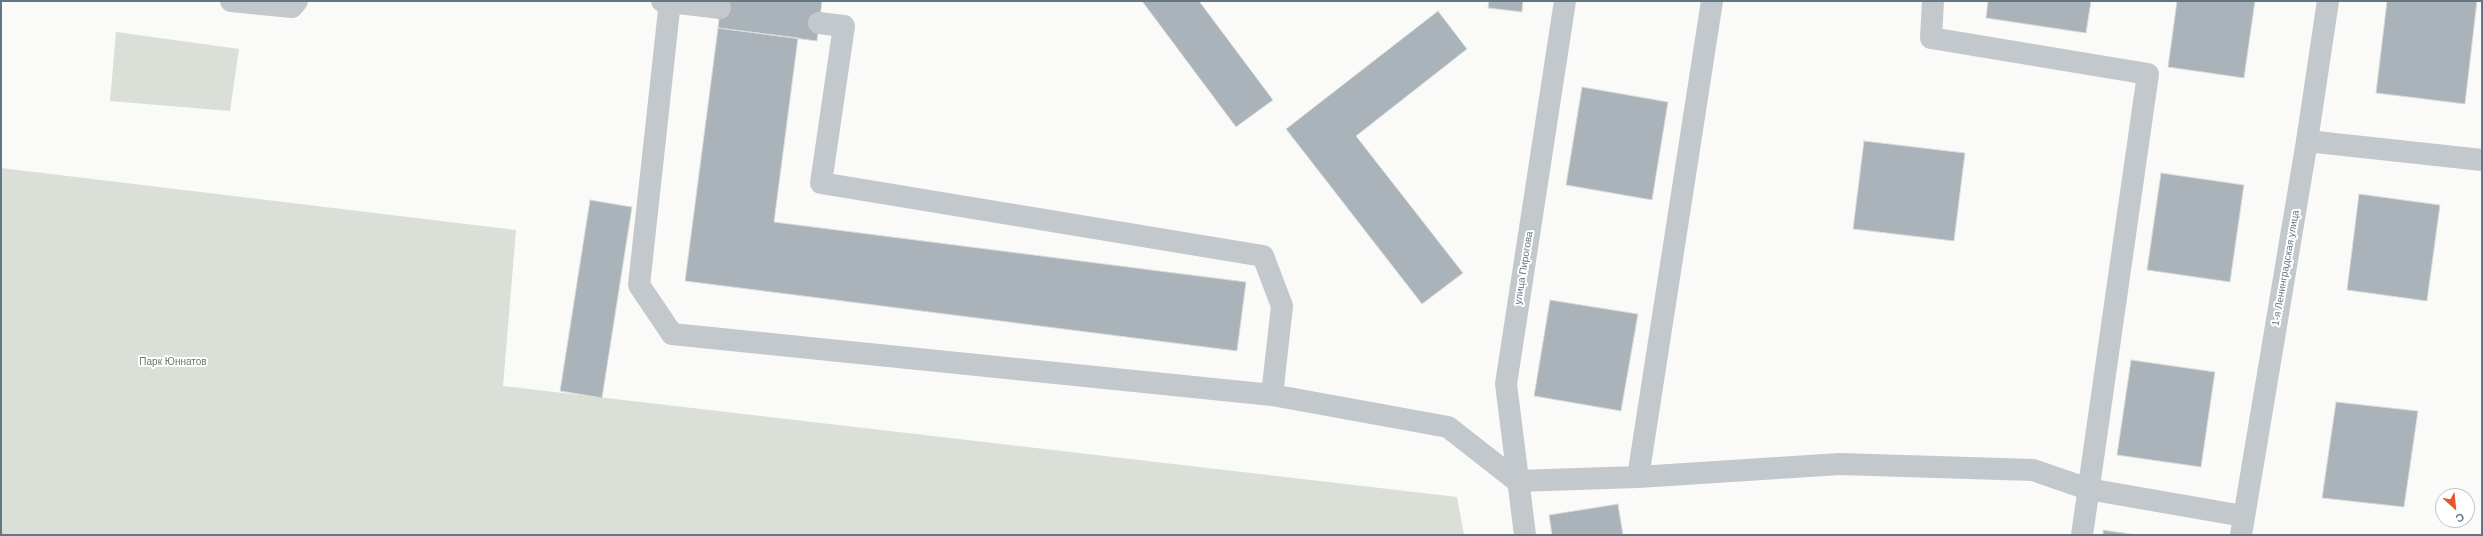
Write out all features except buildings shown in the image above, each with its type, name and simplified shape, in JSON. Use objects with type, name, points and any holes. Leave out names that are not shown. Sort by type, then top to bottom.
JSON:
[{"type":"street","points":[[231,1],[292,7],[297,1]]},
{"type":"street","points":[[720,8],[668,1],[639,285],[672,334],[1272,395],[1448,428],[1516,481],[1638,477],[1840,464],[2033,470],[2088,489],[2242,526]]},
{"type":"street","name":"улица Пирогова","points":[[1525,535],[1516,481],[1506,384],[1565,1]]},
{"type":"street","points":[[1638,477],[1712,1]]},
{"type":"street","points":[[1933,1],[1931,38],[2148,74],[2082,535]]},
{"type":"street","name":"1-я Ленинградская улица","points":[[2242,526],[2308,141],[2328,1]]},
{"type":"street","points":[[819,24],[844,26],[821,183],[1263,256],[1282,306],[1272,395]]},
{"type":"street","points":[[2308,141],[2482,160]]},
{"type":"green space","points":[[116,32],[239,49],[230,111],[110,101]]},
{"type":"green space","name":"Парк Юннатов","points":[[1,168],[516,230],[503,386],[1457,497],[1464,535],[1,535]]}]
